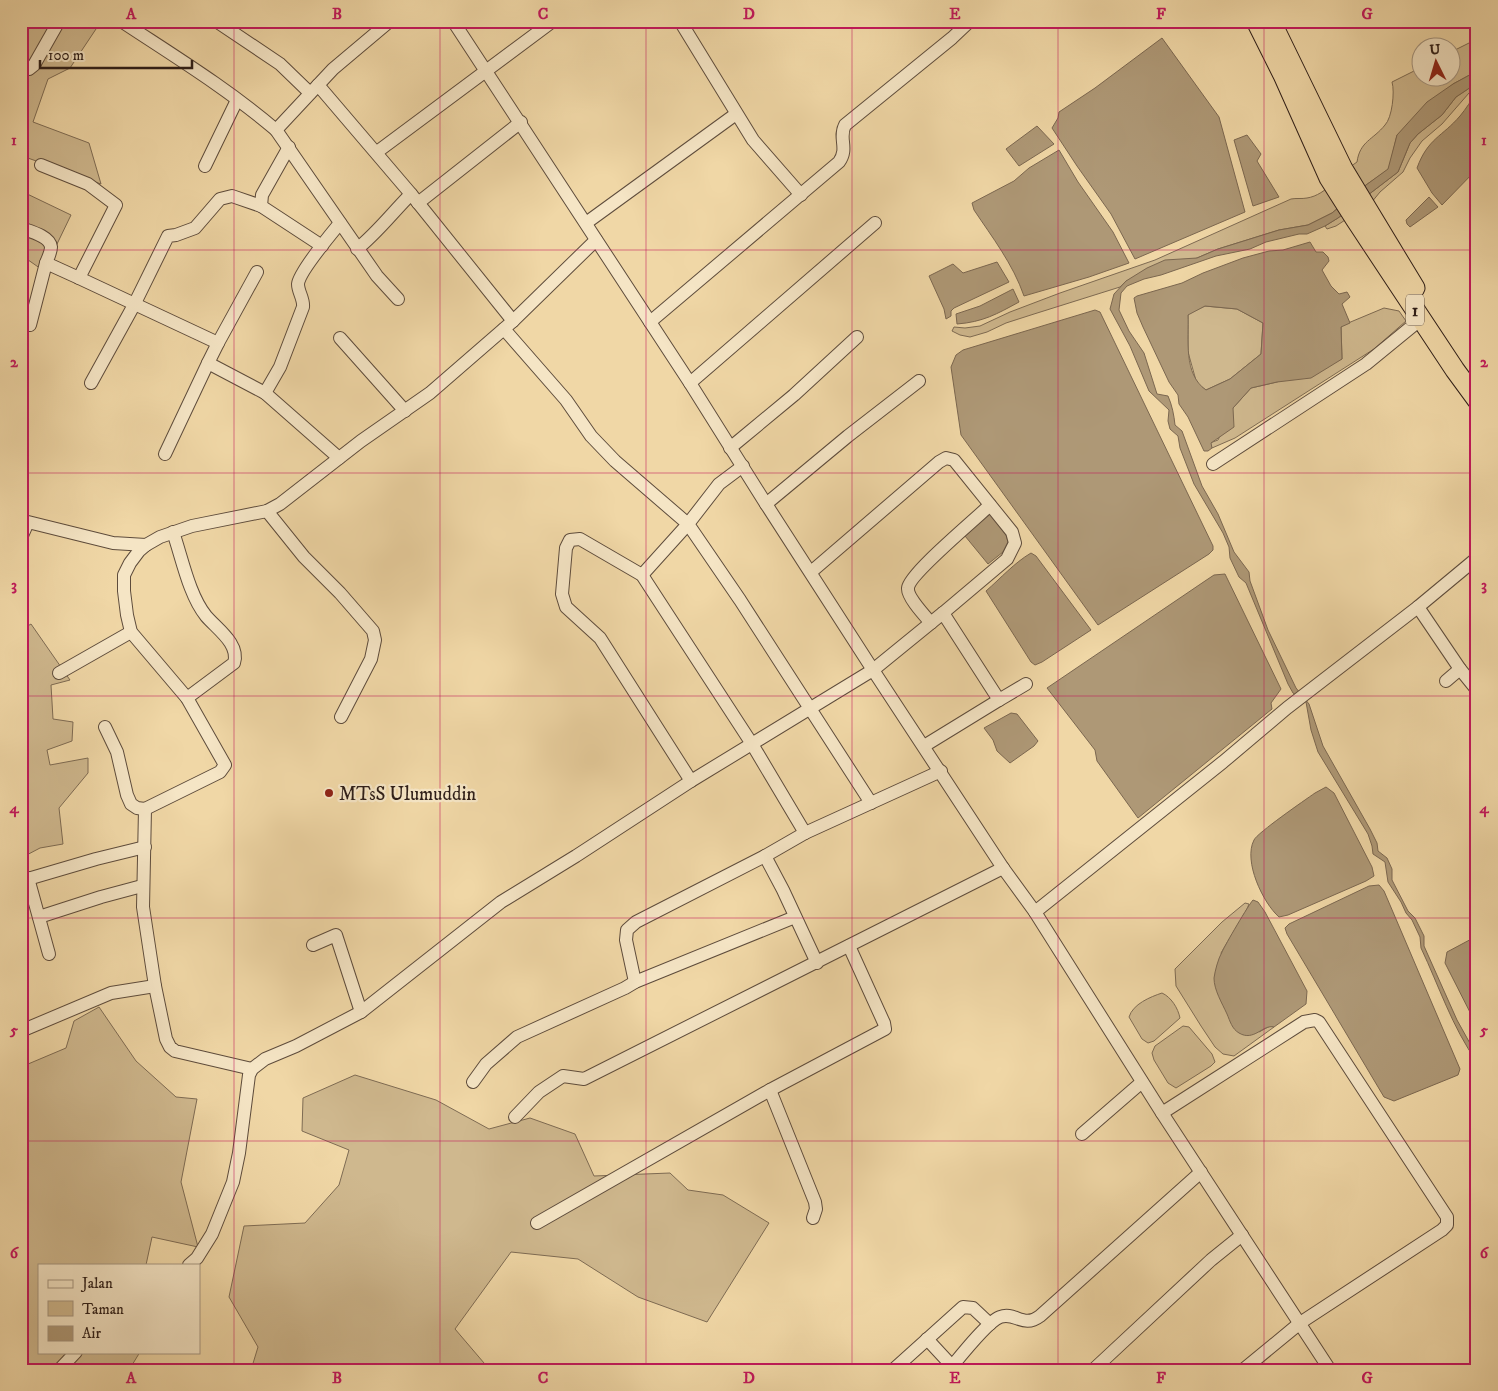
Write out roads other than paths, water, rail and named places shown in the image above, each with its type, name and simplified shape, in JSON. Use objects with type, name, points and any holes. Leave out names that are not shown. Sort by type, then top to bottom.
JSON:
[{"type":"highway","name":"1","points":[[1256,21],[1289,72]]},
{"type":"highway","name":"1","points":[[1271,21],[1289,72],[1336,173],[1421,319],[1477,400]]},
{"type":"highway","name":"1","points":[[1361,215],[1477,380]]},
{"type":"street","points":[[21,68],[29,68],[34,65],[59,21]]},
{"type":"street","points":[[122,21],[211,80],[254,111],[276,130],[357,249],[377,276],[398,299]]},
{"type":"street","points":[[216,21],[314,89],[377,152],[415,198],[591,436],[615,461],[688,524],[740,600],[870,804]]},
{"type":"street","points":[[453,21],[521,122],[690,383],[873,670],[1003,868],[1035,912],[1142,1082],[1330,1370]]},
{"type":"street","points":[[377,152],[553,21]]},
{"type":"street","points":[[680,21],[736,114],[765,154],[801,195]]},
{"type":"street","points":[[650,322],[839,162],[843,156],[842,130],[845,124],[952,38],[970,21]]},
{"type":"street","points":[[276,130],[333,69],[381,24]]},
{"type":"street","points":[[205,166],[237,100]]},
{"type":"street","points":[[586,223],[736,114]]},
{"type":"street","points":[[357,249],[368,240],[388,216],[521,122]]},
{"type":"street","points":[[261,206],[262,195],[289,147]]},
{"type":"street","points":[[41,165],[88,184],[116,205],[79,278]]},
{"type":"street","points":[[91,383],[134,305],[168,236],[194,228],[220,199],[232,196],[261,206],[322,246]]},
{"type":"street","points":[[265,393],[280,367],[303,307],[303,298],[298,286],[301,275],[340,223]]},
{"type":"street","points":[[690,383],[875,223]]},
{"type":"street","points":[[21,228],[41,235],[50,243],[51,247],[30,325]]},
{"type":"street","points":[[106,726],[117,752],[127,795],[131,804],[137,808],[145,809],[220,772],[225,765],[187,698],[131,632],[123,586],[124,575],[130,563],[146,545],[173,532],[267,511],[280,504],[430,393],[508,325],[596,240]]},
{"type":"street","points":[[46,263],[218,343]]},
{"type":"street","points":[[165,454],[218,343],[257,272]]},
{"type":"street","points":[[1213,464],[1366,364],[1421,319]]},
{"type":"street","points":[[730,448],[857,337]]},
{"type":"street","points":[[340,338],[405,411]]},
{"type":"street","points":[[208,363],[265,393],[340,458]]},
{"type":"street","points":[[766,504],[848,436],[919,381]]},
{"type":"street","points":[[189,1264],[197,1258],[212,1234],[233,1182],[239,1153],[249,1075],[252,1069],[264,1060],[296,1046],[361,1012],[501,902],[691,781],[873,670],[1007,559],[1015,543],[1012,532],[954,460],[946,458],[811,572]]},
{"type":"street","points":[[642,575],[688,524],[719,484],[743,466]]},
{"type":"street","points":[[930,623],[910,596],[908,588],[910,583],[925,565],[990,505]]},
{"type":"street","points":[[267,511],[304,557],[340,593],[373,631],[375,640],[371,659],[341,717]]},
{"type":"street","points":[[21,538],[25,521],[113,543],[146,545]]},
{"type":"street","points":[[173,532],[200,606],[231,644],[236,654],[234,663],[187,698]]},
{"type":"street","points":[[691,781],[600,638],[569,612],[563,599],[566,548],[570,540],[580,539],[642,575],[752,744],[805,833]]},
{"type":"street","points":[[1035,912],[1223,762],[1287,708],[1418,607],[1477,558]]},
{"type":"street","points":[[1418,607],[1460,669],[1477,690]]},
{"type":"street","points":[[943,613],[999,700]]},
{"type":"street","points":[[59,673],[131,632]]},
{"type":"street","points":[[1446,681],[1460,669]]},
{"type":"street","points":[[924,746],[1026,684]]},
{"type":"street","points":[[635,982],[626,940],[628,930],[636,922],[805,833],[941,771]]},
{"type":"street","points":[[145,809],[142,886],[145,924],[166,1039],[170,1047],[175,1051],[252,1069]]},
{"type":"street","points":[[49,954],[39,917],[25,879],[96,858],[145,847]]},
{"type":"street","points":[[764,856],[817,963]]},
{"type":"street","points":[[515,1117],[539,1092],[563,1076],[584,1079],[1003,868]]},
{"type":"street","points":[[39,917],[142,886]]},
{"type":"street","points":[[473,1082],[486,1064],[517,1037],[635,982],[795,918]]},
{"type":"street","points":[[313,945],[336,935],[361,1012]]},
{"type":"street","points":[[537,1223],[770,1090],[885,1029],[849,946]]},
{"type":"street","points":[[21,1031],[111,994],[155,986]]},
{"type":"street","points":[[1162,1113],[1304,1022],[1315,1020],[1319,1022],[1445,1211],[1448,1221],[1442,1230],[1304,1329],[1243,1370]]},
{"type":"street","points":[[1082,1134],[1142,1082]]},
{"type":"street","points":[[770,1090],[815,1202],[816,1209],[812,1218]]},
{"type":"street","points":[[927,1339],[950,1368],[990,1324],[999,1317],[1007,1316],[1025,1322],[1033,1322],[1201,1172]]},
{"type":"street","points":[[1093,1370],[1211,1260],[1242,1235]]},
{"type":"street","points":[[893,1370],[963,1307],[973,1308],[990,1324]]},
{"type":"street","points":[[60,1370],[74,1354]]},
{"type":"water","points":[[1162,38],[1219,117],[1245,212],[1135,259],[1111,214],[1052,128],[1059,112],[1095,88]]},
{"type":"water","points":[[1477,71],[1477,83],[1456,97],[1442,115],[1418,134],[1410,143],[1398,172],[1338,218],[1307,234],[1299,234],[1266,242],[1250,249],[1216,256],[1127,286],[1121,293],[1119,310],[1129,331],[1144,353],[1157,394],[1168,396],[1173,410],[1175,425],[1182,431],[1202,486],[1218,514],[1234,552],[1249,572],[1250,581],[1268,630],[1296,688],[1309,704],[1323,746],[1370,829],[1377,843],[1378,851],[1387,858],[1392,869],[1392,880],[1424,936],[1424,946],[1457,1020],[1477,1056],[1477,1062],[1460,1035],[1446,1006],[1421,948],[1420,937],[1412,920],[1388,882],[1385,862],[1373,854],[1368,834],[1318,752],[1311,730],[1306,702],[1293,693],[1288,684],[1246,583],[1239,577],[1230,558],[1229,547],[1223,533],[1194,484],[1180,448],[1178,436],[1170,429],[1168,421],[1169,410],[1149,391],[1130,346],[1110,309],[1114,294],[1126,281],[1165,260],[1197,258],[1218,249],[1279,230],[1308,225],[1332,213],[1388,169],[1397,135],[1427,102],[1447,88],[1460,88],[1460,80]]},
{"type":"water","points":[[1477,93],[1477,169],[1442,205],[1432,193],[1417,168],[1426,150],[1460,116]]},
{"type":"water","points":[[1037,126],[1054,144],[1019,166],[1006,149]]},
{"type":"water","points":[[1247,135],[1261,154],[1257,161],[1279,197],[1253,206],[1234,140]]},
{"type":"water","points":[[1059,150],[1078,182],[1113,232],[1129,263],[1024,296],[1008,262],[974,210],[972,203],[1014,181],[1029,168]]},
{"type":"water","points":[[1429,197],[1438,207],[1410,227],[1406,220]]},
{"type":"water","points":[[1310,242],[1316,252],[1323,252],[1328,257],[1329,261],[1322,270],[1331,286],[1339,294],[1347,292],[1350,297],[1342,304],[1350,323],[1341,327],[1342,359],[1311,378],[1277,382],[1251,388],[1233,408],[1234,427],[1211,443],[1212,448],[1204,451],[1188,417],[1179,404],[1178,395],[1169,382],[1143,327],[1137,313],[1134,298],[1182,283],[1243,258],[1269,251],[1283,250]],"holes":[[[1205,306],[1237,309],[1263,323],[1261,354],[1230,379],[1206,390],[1199,383],[1190,366],[1188,315]]]},
{"type":"water","points":[[997,262],[1009,282],[954,308],[951,311],[951,316],[946,319],[944,309],[929,276],[953,264],[963,273]]},
{"type":"water","points":[[1013,289],[1019,302],[990,317],[957,324],[956,314],[980,306]]},
{"type":"water","points":[[1095,310],[1100,312],[1213,546],[1213,550],[1209,554],[1098,625],[961,435],[951,367],[956,355],[963,350]]},
{"type":"water","points":[[990,513],[1006,535],[1008,542],[1003,552],[988,564],[965,536]]},
{"type":"water","points":[[1031,553],[1036,556],[1091,630],[1035,665],[1031,662],[986,591],[1013,566]]},
{"type":"water","points":[[1225,574],[1281,689],[1271,703],[1272,709],[1138,818],[1097,761],[1095,750],[1047,688],[1214,575]]},
{"type":"water","points":[[1011,713],[1017,714],[1038,741],[1010,763],[997,751],[993,740],[984,728]]},
{"type":"water","points":[[1326,787],[1334,793],[1372,867],[1374,876],[1288,915],[1279,917],[1267,902],[1256,881],[1251,859],[1251,849],[1254,840],[1282,816]]},
{"type":"water","points":[[1379,885],[1384,891],[1460,1069],[1458,1075],[1394,1101],[1384,1097],[1285,928],[1289,924],[1369,886]]},
{"type":"water","points":[[1253,900],[1258,902],[1265,912],[1307,991],[1306,1004],[1274,1027],[1266,1028],[1254,1034],[1244,1035],[1233,1027],[1217,992],[1214,978],[1221,955]]},
{"type":"water","points":[[1477,936],[1477,1026],[1445,963],[1447,952]]},
{"type":"place","name":"MTsS Ulumuddin","points":[[329,793]]}]
